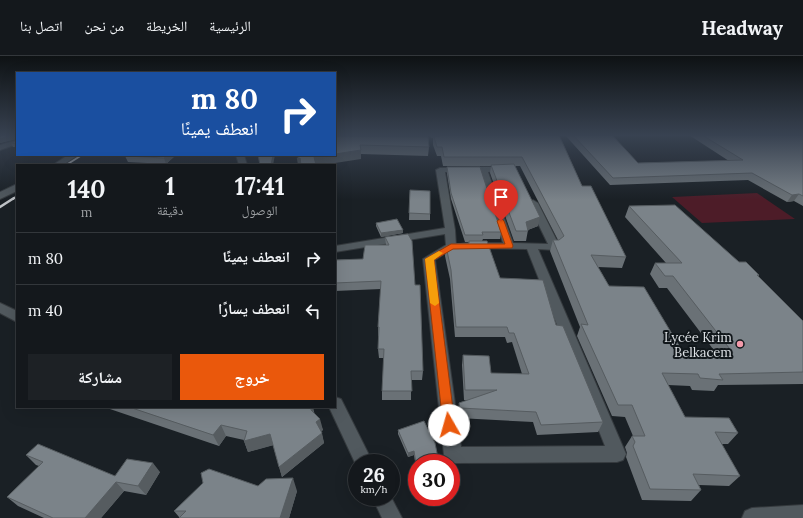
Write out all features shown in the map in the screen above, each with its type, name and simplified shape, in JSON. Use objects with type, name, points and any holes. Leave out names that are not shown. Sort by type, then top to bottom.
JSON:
[{"type":"street","points":[[59,164],[71,157]]},
{"type":"street","points":[[483,169],[509,246]]},
{"type":"street","points":[[458,246],[450,230],[440,170],[516,169],[520,176]]},
{"type":"street","points":[[0,196],[16,188]]},
{"type":"street","points":[[526,190],[555,247],[531,246],[458,246],[429,259],[453,455],[617,454],[531,246]]},
{"type":"street","points":[[336,249],[450,230]]},
{"type":"street","points":[[0,307],[16,316]]},
{"type":"street","points":[[336,406],[360,454]]},
{"type":"street","points":[[386,506],[392,518]]},
{"type":"street","points":[[752,518],[803,515]]},
{"type":"shaded area","points":[[757,193],[795,219],[702,223],[672,197]]},
{"type":"building","points":[[136,157],[166,157],[164,158]]},
{"type":"building","points":[[258,157],[273,157],[271,164],[260,164]]},
{"type":"building","points":[[299,157],[317,157],[314,157],[316,164],[301,164],[300,158],[297,159]]},
{"type":"building","points":[[444,157],[569,157],[582,186],[591,186],[626,257],[591,255],[609,286],[644,287],[684,354],[727,358],[724,353],[733,353],[673,276],[665,276],[655,263],[682,263],[629,206],[675,205],[739,262],[746,262],[803,321],[803,372],[719,374],[723,380],[700,378],[698,374],[662,373],[685,417],[729,418],[738,433],[715,432],[740,476],[693,474],[701,490],[650,489],[633,446],[635,442],[632,436],[645,436],[632,405],[618,405],[581,324],[588,325],[553,240],[559,240],[564,236],[522,157]]},
{"type":"building","points":[[593,157],[632,157],[638,163],[743,160],[737,157],[803,157],[803,196],[799,194],[792,195],[752,173],[613,178]]},
{"type":"building","points":[[514,164],[540,217],[526,222],[528,231],[516,231],[491,165]]},
{"type":"building","points":[[447,167],[480,167],[501,232],[482,232],[483,235],[465,235],[451,193]]},
{"type":"building","points":[[410,190],[430,191],[430,214],[409,213]]},
{"type":"building","points":[[397,219],[403,230],[381,233],[376,223]]},
{"type":"building","points":[[408,234],[412,241],[415,285],[420,285],[423,371],[411,371],[412,391],[382,391],[384,349],[378,349],[381,281],[336,283],[336,260],[363,259],[365,245],[389,245],[385,237]]},
{"type":"building","points":[[469,241],[487,241],[500,278],[543,280],[556,325],[563,326],[603,422],[541,425],[536,412],[460,408],[459,403],[497,390],[465,390],[463,355],[489,356],[491,373],[529,374],[514,333],[509,333],[507,327],[456,327],[451,270],[446,246],[451,244],[469,243]]},
{"type":"building","points":[[132,408],[311,408],[311,410],[320,419],[316,422],[322,433],[279,467],[270,434],[244,441],[247,431],[221,425],[213,435]]},
{"type":"building","points":[[424,421],[435,443],[437,454],[414,454],[414,451],[408,453],[398,430]]},
{"type":"building","points":[[38,444],[115,476],[127,459],[153,463],[138,486],[116,482],[85,518],[53,518],[7,497],[43,462],[26,455]]},
{"type":"building","points":[[209,469],[258,486],[266,479],[293,478],[280,518],[179,518],[186,511],[174,511],[203,483],[201,473]]},
{"type":"railway","points":[[68,164],[80,157]]},
{"type":"railway","points":[[0,207],[14,198]]},
{"type":"slow traffic","points":[[435,303],[429,259],[439,253]]},
{"type":"place","name":"Lycée Krim Belkacem","points":[[740,344]]},
{"type":"route","points":[[449,425],[429,259],[451,246],[509,246],[501,221]]}]
